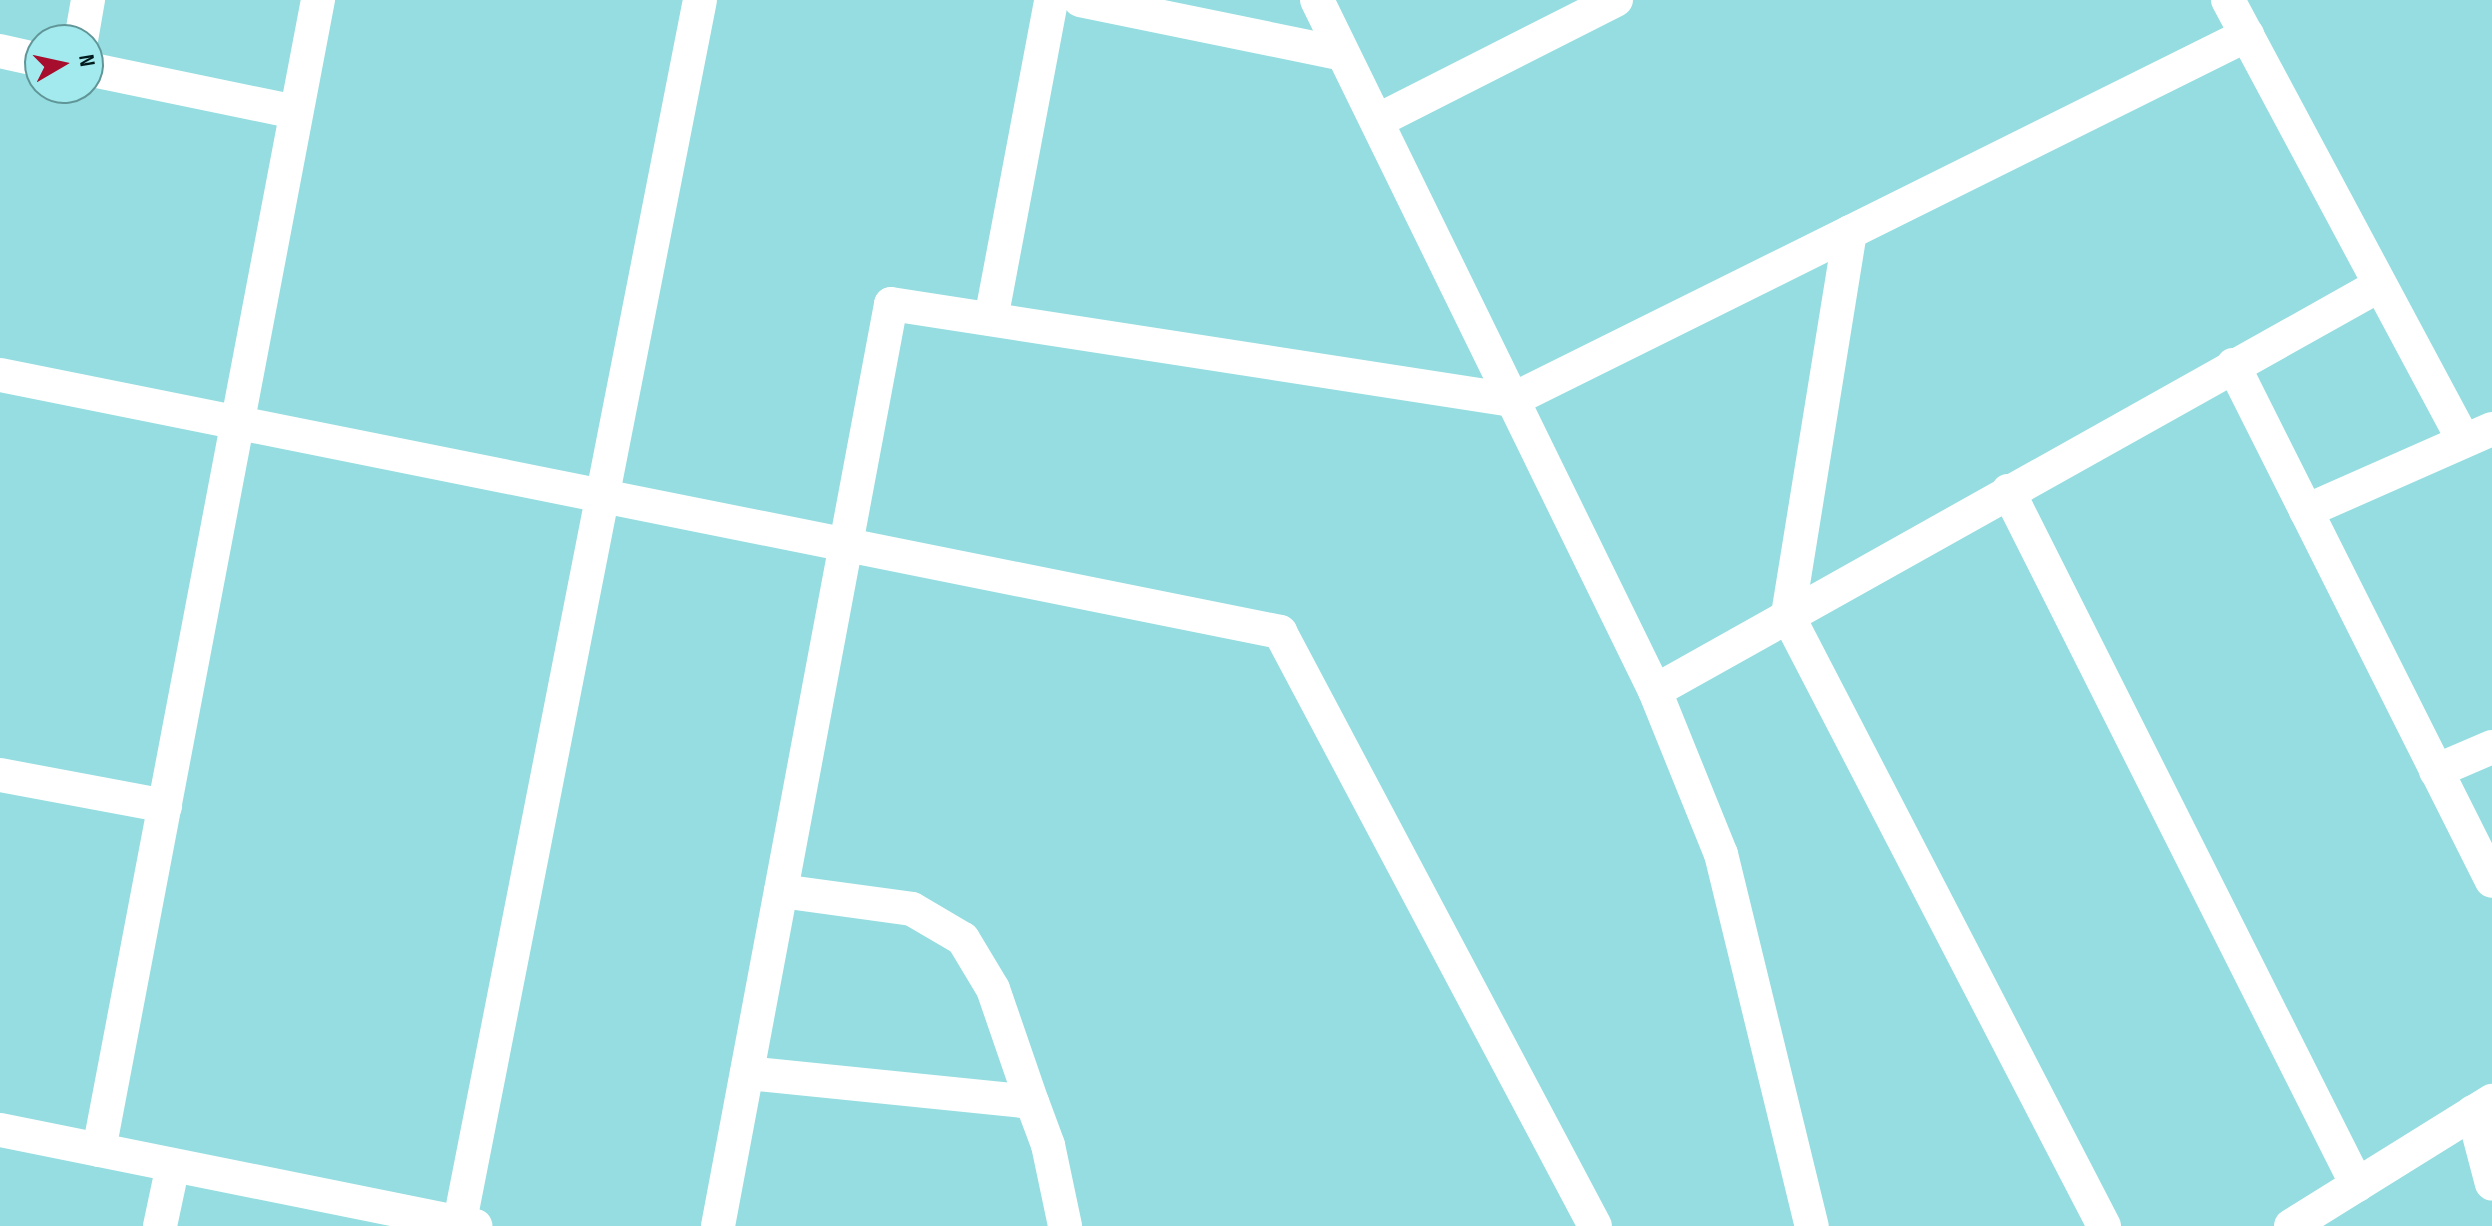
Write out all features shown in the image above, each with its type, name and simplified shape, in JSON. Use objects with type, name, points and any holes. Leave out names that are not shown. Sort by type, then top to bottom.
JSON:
[{"type":"street","points":[[84,24],[88,0]]},
{"type":"street","points":[[99,1150],[318,0]]},
{"type":"street","points":[[0,1130],[465,1225],[700,0]]},
{"type":"street","points":[[991,319],[1051,0]]},
{"type":"street","points":[[1080,0],[1343,54]]},
{"type":"street","points":[[1317,0],[1655,691],[1721,854],[1812,1226]]},
{"type":"street","points":[[1377,121],[1616,0]]},
{"type":"street","points":[[2228,0],[2380,285],[2478,435],[2306,511]]},
{"type":"street","points":[[718,1226],[891,304],[1512,400],[2247,35]]},
{"type":"street","points":[[0,51],[24,56]]},
{"type":"street","points":[[104,72],[296,112]]},
{"type":"street","points":[[1850,232],[1788,616],[2104,1226]]},
{"type":"street","points":[[1655,691],[2380,285]]},
{"type":"street","points":[[2233,365],[2492,881]]},
{"type":"street","points":[[0,375],[1280,632],[1595,1226]]},
{"type":"street","points":[[2008,491],[2357,1185]]},
{"type":"street","points":[[2436,771],[2492,747]]},
{"type":"street","points":[[0,775],[165,806]]},
{"type":"street","points":[[781,891],[912,909],[963,939],[993,989],[1048,1145],[1065,1226]]},
{"type":"street","points":[[747,1073],[1032,1102]]},
{"type":"street","points":[[2291,1226],[2483,1106],[2492,1184]]},
{"type":"street","points":[[160,1226],[173,1165]]}]
